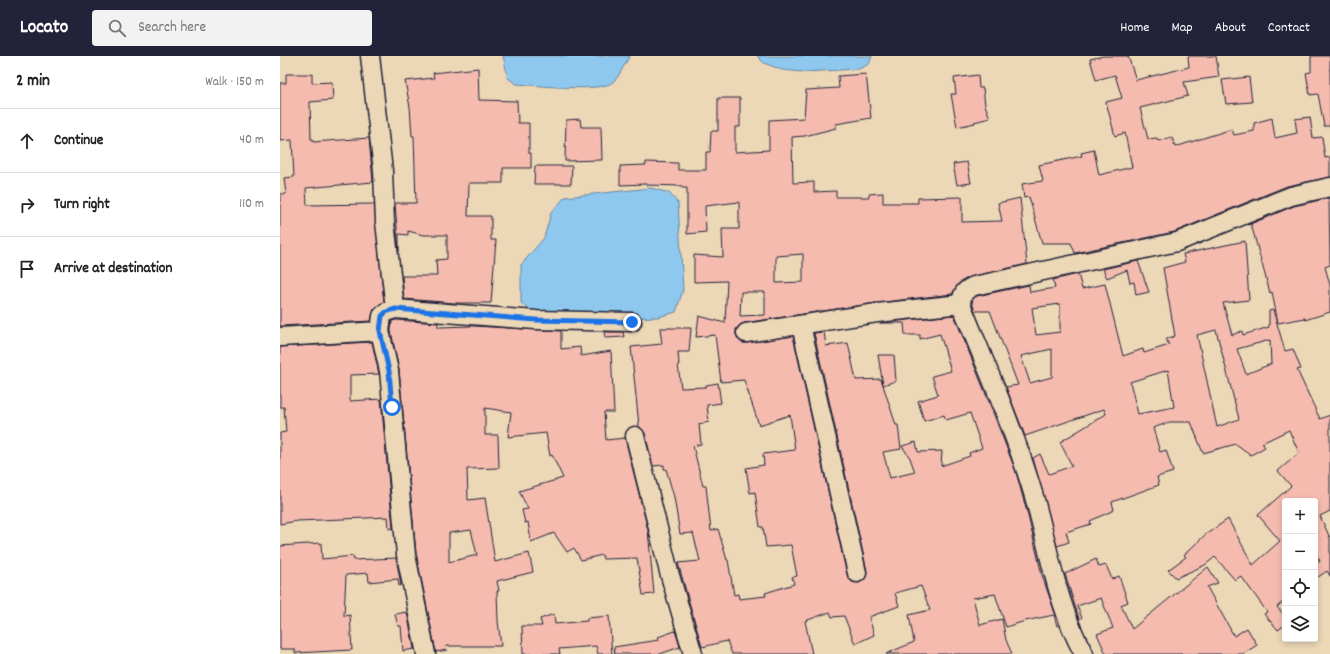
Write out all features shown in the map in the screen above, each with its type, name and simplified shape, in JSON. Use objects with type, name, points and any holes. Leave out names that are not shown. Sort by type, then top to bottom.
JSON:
[{"type":"street","points":[[370,56],[383,171],[385,222],[395,309]]},
{"type":"street","points":[[1084,654],[1073,634],[1056,585],[1028,478],[1008,421],[961,304],[962,296],[965,290],[974,286],[1177,242],[1291,196],[1330,187]]},
{"type":"street","points":[[746,333],[877,313],[961,304]]},
{"type":"street","points":[[426,654],[406,555],[389,371],[380,331],[382,316],[386,312],[395,309],[536,320],[632,322]]},
{"type":"street","points":[[801,325],[857,573]]},
{"type":"street","points":[[280,337],[380,331]]},
{"type":"street","points":[[635,436],[669,572],[693,654]]},
{"type":"water","points":[[503,56],[630,56],[618,77],[613,82],[606,85],[582,88],[516,84],[508,78]]},
{"type":"water","points":[[757,56],[872,56],[869,64],[859,69],[803,72],[782,70],[764,63]]},
{"type":"water","points":[[651,188],[669,193],[678,203],[683,290],[676,312],[658,317],[584,319],[533,313],[521,303],[521,265],[544,238],[551,213],[565,197]]},
{"type":"building","points":[[1103,56],[1128,56],[1136,80],[1189,67],[1188,56],[1216,56],[1219,77],[1184,82],[1188,96],[1140,108],[1148,139],[1157,138],[1158,141],[1172,137],[1175,147],[1232,129],[1234,135],[1254,131],[1254,123],[1272,118],[1275,138],[1297,133],[1295,119],[1310,117],[1313,138],[1322,137],[1325,158],[1330,157],[1330,177],[1287,186],[1174,232],[1075,253],[1071,243],[1042,243],[1029,197],[1024,198],[1022,184],[1043,181],[1039,165],[1082,156],[1081,153],[1094,150],[1099,175],[1132,167],[1125,133],[1115,136],[1106,102],[1122,98],[1115,75],[1096,80],[1090,59]]},
{"type":"building","points":[[1311,56],[1330,56],[1330,126],[1324,126],[1318,94],[1310,95],[1306,73],[1311,72]]},
{"type":"building","points":[[478,68],[479,100],[517,101],[518,123],[529,123],[529,153],[531,153],[531,168],[503,168],[503,183],[469,183],[468,216],[491,216],[491,240],[496,240],[491,303],[455,303],[404,299],[402,276],[437,276],[436,260],[447,259],[447,235],[423,235],[408,231],[408,235],[399,234],[399,252],[395,203],[416,203],[414,136],[412,136],[410,107],[405,81],[434,78],[433,73]]},
{"type":"building","points":[[286,74],[312,74],[312,83],[332,82],[333,100],[310,102],[311,139],[313,139],[313,142],[369,138],[373,182],[306,188],[307,205],[374,204],[384,302],[374,309],[371,321],[280,326],[280,194],[286,194],[284,178],[294,177],[292,140],[280,141],[280,83],[286,83]]},
{"type":"building","points":[[866,74],[871,118],[836,124],[836,128],[805,136],[792,137],[793,183],[814,182],[814,192],[836,191],[836,197],[869,197],[869,194],[883,193],[883,203],[918,203],[918,198],[962,197],[962,222],[1002,221],[998,203],[1020,198],[1027,264],[970,277],[959,283],[952,294],[876,303],[744,323],[736,329],[736,335],[742,343],[793,336],[847,575],[850,580],[859,583],[864,580],[867,571],[814,333],[824,332],[826,346],[848,343],[856,380],[881,379],[896,425],[898,425],[901,449],[883,452],[890,478],[915,472],[910,458],[902,446],[916,442],[918,452],[942,451],[941,466],[970,456],[969,453],[982,448],[970,413],[946,420],[944,415],[924,421],[918,401],[938,395],[932,376],[951,371],[940,334],[920,339],[920,335],[905,335],[904,323],[880,323],[954,315],[1016,472],[1042,575],[1059,625],[1057,626],[1054,615],[1025,621],[1006,627],[995,594],[973,598],[980,625],[1002,619],[1006,640],[1012,654],[886,654],[914,642],[909,615],[930,610],[921,586],[895,593],[899,606],[869,617],[874,635],[855,644],[844,616],[832,617],[830,612],[805,621],[812,654],[732,654],[727,641],[702,647],[678,563],[700,561],[693,533],[680,534],[674,497],[666,469],[664,469],[664,465],[653,466],[645,433],[639,426],[631,347],[662,344],[660,328],[691,328],[689,352],[678,352],[681,388],[706,387],[706,385],[718,383],[721,403],[707,405],[709,422],[699,424],[701,444],[693,446],[703,486],[706,486],[711,531],[718,529],[728,560],[734,595],[738,594],[739,599],[766,596],[765,593],[794,584],[792,577],[797,576],[791,545],[766,547],[763,527],[760,527],[755,492],[750,493],[746,468],[764,465],[763,454],[795,450],[790,415],[759,425],[744,380],[721,382],[715,335],[696,337],[699,316],[725,323],[727,281],[694,282],[694,255],[723,257],[722,229],[739,229],[739,202],[705,206],[706,232],[687,234],[687,188],[682,188],[682,186],[646,184],[620,185],[620,166],[646,165],[646,162],[678,163],[678,170],[706,170],[706,152],[710,152],[711,131],[718,131],[718,98],[740,98],[740,127],[735,127],[735,152],[769,150],[769,120],[804,118],[806,90],[839,88],[838,76]],"holes":[[[803,254],[803,282],[776,283],[776,256]],[[741,292],[765,292],[765,315],[740,316]]]},
{"type":"building","points":[[978,75],[979,88],[983,88],[985,105],[990,118],[957,127],[951,94],[956,94],[954,78]]},
{"type":"building","points":[[1249,77],[1252,102],[1226,104],[1222,80]]},
{"type":"building","points":[[580,119],[581,127],[601,127],[602,160],[565,161],[566,120]]},
{"type":"building","points":[[967,162],[971,183],[957,185],[953,164]]},
{"type":"building","points":[[535,166],[572,166],[571,184],[534,184]]},
{"type":"building","points":[[1329,198],[1330,265],[1325,267],[1330,285],[1330,312],[1305,320],[1305,318],[1278,323],[1272,292],[1270,293],[1251,224],[1248,225],[1294,206]]},
{"type":"building","points":[[1245,241],[1249,300],[1223,303],[1232,335],[1242,331],[1243,335],[1269,327],[1269,311],[1273,310],[1285,351],[1293,349],[1301,369],[1297,370],[1320,419],[1330,415],[1330,511],[1320,516],[1330,538],[1330,576],[1327,571],[1318,577],[1318,563],[1320,561],[1318,558],[1318,498],[1282,498],[1282,603],[1277,607],[1282,613],[1282,627],[1278,630],[1264,614],[1267,612],[1241,576],[1235,580],[1215,557],[1205,565],[1176,578],[1168,570],[1186,557],[1184,555],[1205,535],[1228,519],[1253,565],[1280,541],[1258,515],[1291,486],[1278,471],[1299,453],[1289,430],[1262,443],[1265,447],[1251,455],[1236,444],[1203,453],[1191,422],[1170,422],[1153,428],[1160,452],[1166,450],[1173,472],[1157,477],[1159,485],[1112,502],[1114,510],[1090,521],[1091,524],[1066,532],[1069,542],[1057,546],[1033,458],[1040,454],[1049,474],[1072,466],[1060,442],[1106,414],[1104,409],[1025,436],[1006,387],[1018,385],[990,311],[975,311],[972,303],[973,299],[977,296],[1029,285],[1030,292],[1055,288],[1053,280],[1078,274],[1082,289],[1105,284],[1123,356],[1143,349],[1144,353],[1169,345],[1166,339],[1175,336],[1163,268],[1185,262],[1183,254]],"holes":[[[1060,304],[1060,332],[1036,335],[1032,308]],[[1216,330],[1239,419],[1217,427],[1197,335]],[[1270,340],[1271,364],[1246,374],[1237,349]],[[1052,349],[1052,377],[1030,383],[1021,356]],[[1168,370],[1174,407],[1138,414],[1130,382]]]},
{"type":"building","points":[[1138,261],[1149,292],[1136,295],[1134,282],[1130,283],[1127,270],[1107,278],[1103,269]]},
{"type":"building","points":[[392,321],[438,323],[438,327],[473,326],[561,331],[561,349],[580,347],[581,356],[611,351],[614,412],[604,412],[606,440],[625,438],[648,530],[654,594],[643,595],[637,558],[603,559],[602,555],[581,560],[574,548],[567,552],[554,533],[531,542],[528,522],[525,523],[522,510],[528,509],[519,491],[563,478],[552,455],[550,456],[546,433],[508,437],[511,412],[485,408],[485,435],[498,435],[499,468],[467,469],[468,500],[485,498],[495,562],[529,553],[533,572],[497,581],[499,591],[497,591],[498,621],[501,646],[446,646],[447,650],[436,652],[416,553],[399,370],[391,331]],"holes":[[[471,530],[477,555],[449,562],[449,533]]]},
{"type":"building","points":[[604,332],[623,332],[624,337],[605,338]]},
{"type":"building","points":[[372,342],[379,374],[350,375],[350,401],[381,399],[393,528],[389,529],[388,517],[297,521],[280,524],[280,433],[286,432],[284,407],[280,407],[280,347]]},
{"type":"building","points":[[878,355],[894,355],[896,381],[883,385]]},
{"type":"building","points":[[321,543],[322,559],[353,556],[354,560],[396,558],[401,585],[399,586],[398,579],[369,582],[368,573],[346,575],[344,616],[350,615],[352,650],[295,653],[295,649],[280,649],[280,546]]},
{"type":"building","points":[[1096,559],[1099,567],[1106,565],[1112,579],[1119,576],[1128,602],[1121,605],[1132,629],[1208,567],[1218,583],[1207,587],[1234,636],[1247,628],[1257,645],[1243,654],[1106,654],[1097,634],[1113,628],[1101,598],[1077,606],[1082,618],[1079,619],[1065,574]]},
{"type":"building","points":[[407,612],[414,649],[403,651],[401,626],[398,626],[395,614]]},
{"type":"building","points":[[554,614],[555,624],[587,621],[587,618],[609,616],[612,654],[598,654],[596,646],[559,649],[560,654],[523,654],[522,626],[542,626],[540,619]]},
{"type":"building","points":[[675,631],[680,647],[660,654],[615,654],[614,647],[659,640],[658,637]]},
{"type":"route","points":[[392,407],[389,371],[380,331],[382,316],[389,310],[395,309],[536,320],[615,320],[632,322]]}]
